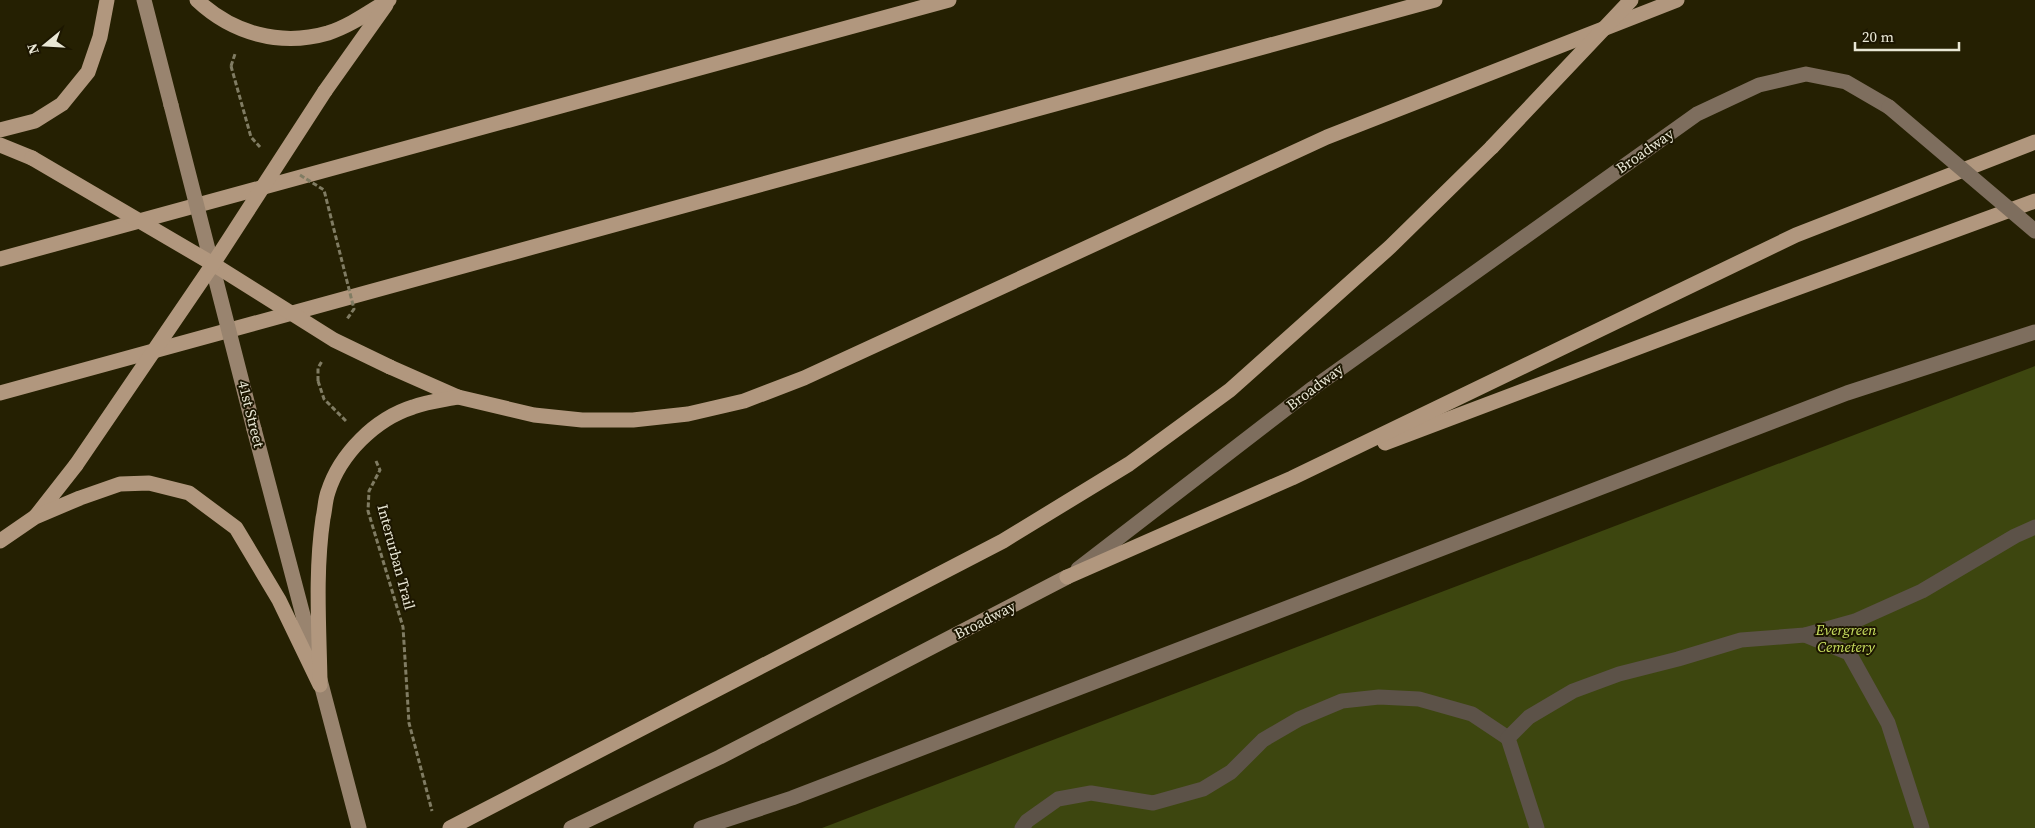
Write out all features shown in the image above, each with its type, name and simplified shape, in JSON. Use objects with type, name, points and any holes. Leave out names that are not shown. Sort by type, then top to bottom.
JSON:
[{"type":"highway","points":[[0,130],[35,121],[62,104],[88,72],[100,37],[107,0]]},
{"type":"highway","points":[[197,0],[212,14],[244,31],[267,38],[294,39],[328,33],[353,22],[389,0]]},
{"type":"highway","points":[[35,517],[76,465],[212,264],[325,91],[389,0]]},
{"type":"highway","points":[[0,259],[949,0]]},
{"type":"highway","points":[[0,392],[1436,0]]},
{"type":"highway","points":[[450,828],[1003,541],[1129,464],[1230,390],[1390,247],[1492,147],[1631,0]]},
{"type":"highway","points":[[0,146],[32,158],[212,264],[334,340],[458,397],[534,415],[582,420],[633,420],[688,414],[744,401],[804,378],[1327,137],[1677,0]]},
{"type":"highway","points":[[1067,577],[1292,478],[1796,235],[2035,142]]},
{"type":"highway","points":[[1292,478],[1740,309],[2035,202]]},
{"type":"highway","points":[[320,685],[318,599],[320,537],[328,492],[346,456],[363,437],[384,421],[413,407],[458,397]]},
{"type":"highway","points":[[0,541],[35,517],[120,484],[149,483],[189,493],[236,528],[279,600],[320,685]]},
{"type":"main road","name":"41st Street","points":[[144,0],[320,685],[359,828]]},
{"type":"main road","name":"Broadway","points":[[571,828],[720,758],[1067,577]]},
{"type":"street","name":"Broadway","points":[[1067,577],[1313,388],[1697,114],[1758,84],[1806,74],[1846,82],[1889,107],[2035,232]]},
{"type":"street","points":[[701,828],[792,798],[1847,393],[2035,332]]},
{"type":"lane","points":[[1508,738],[1529,717],[1573,691],[1619,674],[1678,659],[1740,640],[1805,635],[1855,621],[1922,591],[2015,536],[2035,527]]},
{"type":"lane","points":[[1805,635],[1848,653],[1888,723],[1922,828]]},
{"type":"lane","points":[[1022,828],[1027,821],[1058,799],[1091,793],[1153,804],[1203,789],[1230,772],[1263,740],[1299,718],[1342,701],[1379,697],[1419,700],[1472,714],[1508,738],[1537,828]]},
{"type":"path","name":"Interurban Trail","points":[[231,66],[250,137],[278,162],[324,190],[354,308],[318,368],[318,381],[324,399],[363,437],[380,470],[369,492],[368,511],[403,627],[409,723],[434,818]]},
{"type":"green space","name":"Evergreen Cemetery","points":[[2035,366],[2035,828],[822,828]]}]
